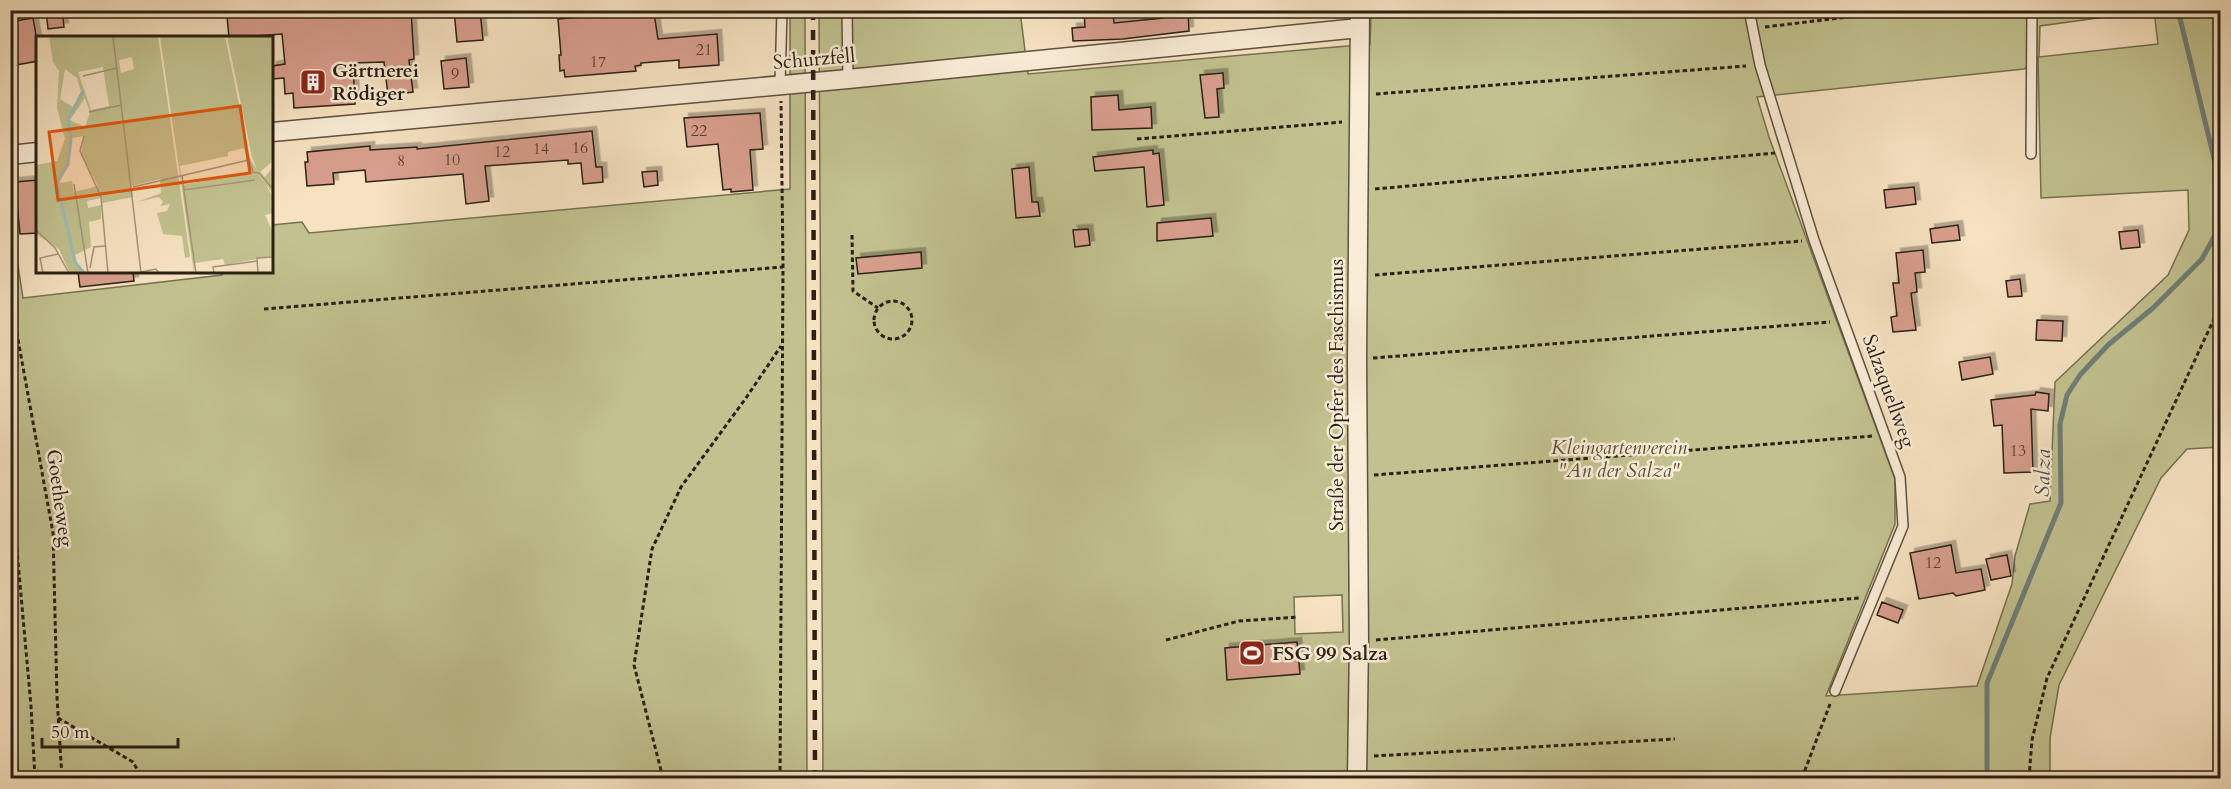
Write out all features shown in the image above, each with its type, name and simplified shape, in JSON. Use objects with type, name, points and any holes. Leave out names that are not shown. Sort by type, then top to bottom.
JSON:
[{"type":"street","name":"Schurzfell","points":[[273,132],[848,79],[1360,19]]},
{"type":"street","name":"Straße der Opfer des Faschismus","points":[[1357,778],[1360,19]]},
{"type":"street","points":[[10,155],[36,152]]},
{"type":"lane","points":[[780,84],[782,10]]},
{"type":"lane","points":[[847,10],[848,79]]},
{"type":"lane","name":"Salzaquellweg","points":[[1749,10],[1760,65],[1814,240],[1900,477],[1903,525],[1835,691]]},
{"type":"lane","points":[[2031,154],[2032,10]]},
{"type":"path","points":[[1753,29],[1906,10]]},
{"type":"path","points":[[1359,95],[1760,65]]},
{"type":"path","points":[[780,84],[783,267],[780,778]]},
{"type":"path","points":[[1137,139],[1359,121]]},
{"type":"path","points":[[1358,191],[1786,152]]},
{"type":"path","points":[[852,235],[853,291],[878,308]]},
{"type":"path","points":[[1358,276],[1814,240]]},
{"type":"path","points":[[264,309],[783,267]]},
{"type":"path","name":"Goetheweg","points":[[10,295],[53,533],[62,778]]},
{"type":"path","points":[[889,302],[901,303],[910,312],[911,325],[908,331],[892,339],[881,335],[874,325],[878,308],[889,302]]},
{"type":"path","points":[[2029,778],[2032,740],[2047,678],[2220,306]]},
{"type":"path","points":[[1357,359],[1844,321]]},
{"type":"path","points":[[663,778],[634,665],[652,549],[681,488],[782,344]]},
{"type":"path","points":[[1358,476],[1886,435]]},
{"type":"path","points":[[10,473],[32,706],[35,778]]},
{"type":"path","points":[[1359,642],[1873,597]]},
{"type":"path","points":[[1166,640],[1239,621],[1298,618]]},
{"type":"path","points":[[1802,778],[1835,691]]},
{"type":"path","points":[[58,718],[133,762],[142,778]]},
{"type":"path","points":[[1357,757],[1675,739]]},
{"type":"green space","points":[[790,11],[805,11],[807,778],[19,778],[10,661],[10,214],[23,298],[222,275],[222,273],[273,273],[273,225],[302,222],[309,233],[790,189]]},
{"type":"green space","name":"Kleingartenverein \"An der Salza\"","points":[[819,11],[1020,11],[1028,74],[1370,44],[1371,11],[2149,11],[2040,26],[2039,57],[2158,44],[2154,11],[2220,11],[2220,447],[2187,449],[2161,478],[2059,685],[2050,738],[2050,778],[823,778]],"holes":[[[2038,57],[2041,198],[2188,190],[2189,230],[2168,275],[2055,382],[2050,501],[2030,504],[2015,556],[2012,584],[1977,686],[1826,696],[1895,524],[1895,479],[1769,137],[1757,97],[2024,69]],[[1342,595],[1343,632],[1295,634],[1294,597]]]},
{"type":"building","points":[[46,10],[62,10],[64,27],[48,29]]},
{"type":"building","points":[[292,10],[411,10],[414,59],[409,60],[413,92],[388,95],[384,62],[353,63],[355,104],[294,108],[293,93],[285,94],[284,78],[273,79],[273,66],[285,64],[282,34],[229,36],[227,16]]},
{"type":"building","points":[[454,10],[480,10],[483,40],[457,42]]},
{"type":"building","points":[[1084,10],[1113,10],[1114,23],[1163,18],[1162,13],[1188,11],[1189,31],[1123,39],[1073,41],[1072,28],[1085,27]]},
{"type":"building","points":[[650,11],[650,14],[654,13],[658,39],[717,34],[719,65],[679,68],[679,60],[641,63],[635,66],[636,71],[565,77],[564,70],[560,71],[558,19]]},
{"type":"building","points":[[33,18],[36,36],[36,61],[10,66],[10,22]]},
{"type":"building","points":[[466,58],[469,87],[444,89],[441,61]]},
{"type":"building","points":[[1223,73],[1224,88],[1217,89],[1219,117],[1205,118],[1200,75]]},
{"type":"building","points":[[1118,95],[1119,110],[1151,107],[1152,128],[1092,130],[1091,97]]},
{"type":"building","points":[[760,113],[763,149],[750,150],[753,190],[731,192],[731,189],[723,190],[718,144],[687,147],[684,118]]},
{"type":"building","points":[[592,131],[596,167],[602,167],[603,182],[583,184],[581,163],[568,164],[568,160],[485,166],[489,201],[466,204],[463,174],[366,182],[365,170],[333,173],[334,184],[307,186],[305,162],[308,162],[307,152],[370,146],[370,150],[417,147],[417,149]]},
{"type":"building","points":[[1153,150],[1153,154],[1159,153],[1164,205],[1147,207],[1144,167],[1095,171],[1093,157]]},
{"type":"building","points":[[1029,167],[1032,202],[1038,202],[1040,216],[1016,218],[1012,169]]},
{"type":"building","points":[[657,171],[658,185],[644,187],[642,172]]},
{"type":"building","points":[[36,180],[36,233],[20,234],[15,182]]},
{"type":"building","points":[[1914,187],[1916,204],[1886,208],[1884,190]]},
{"type":"building","points":[[1211,218],[1213,236],[1157,241],[1157,223]]},
{"type":"building","points":[[1958,225],[1960,240],[1932,243],[1930,229]]},
{"type":"building","points":[[1088,229],[1090,245],[1075,247],[1073,230]]},
{"type":"building","points":[[2138,230],[2140,247],[2121,249],[2119,232]]},
{"type":"building","points":[[1923,250],[1925,272],[1915,273],[1917,292],[1911,293],[1916,330],[1893,332],[1891,317],[1897,316],[1893,283],[1899,283],[1896,253]]},
{"type":"building","points":[[921,252],[922,268],[858,274],[856,258]]},
{"type":"building","points":[[78,273],[133,273],[134,281],[80,287]]},
{"type":"building","points":[[2020,279],[2022,296],[2008,297],[2006,281]]},
{"type":"building","points":[[2037,320],[2063,321],[2062,341],[2036,340]]},
{"type":"building","points":[[1990,357],[1993,374],[1962,380],[1959,362]]},
{"type":"building","points":[[2036,392],[2049,394],[2048,411],[2031,409],[2033,472],[2004,473],[2002,425],[1994,426],[1991,400],[2035,395]]},
{"type":"building","points":[[1951,545],[1956,573],[1981,569],[1985,590],[1956,596],[1953,593],[1919,599],[1910,553]]},
{"type":"building","points":[[2007,555],[2011,576],[1991,580],[1986,559]]},
{"type":"building","points":[[1882,602],[1903,610],[1898,623],[1877,615]]},
{"type":"building","points":[[1297,642],[1300,674],[1227,680],[1225,648]]},
{"type":"waterway","name":"Salza","points":[[2178,10],[2220,183]]},
{"type":"waterway","name":"Salza","points":[[1987,778],[1987,683],[2061,503],[2060,424],[2067,395],[2080,375],[2108,345],[2153,308],[2202,259],[2219,228],[2220,215]]},
{"type":"railway","points":[[813,10],[815,778]]},
{"type":"railway","points":[[10,718],[15,778]]},
{"type":"place","name":"Gärtnerei Rödiger","points":[[313,82]]},
{"type":"place","name":"FSG 99 Salza","points":[[1252,653]]}]
